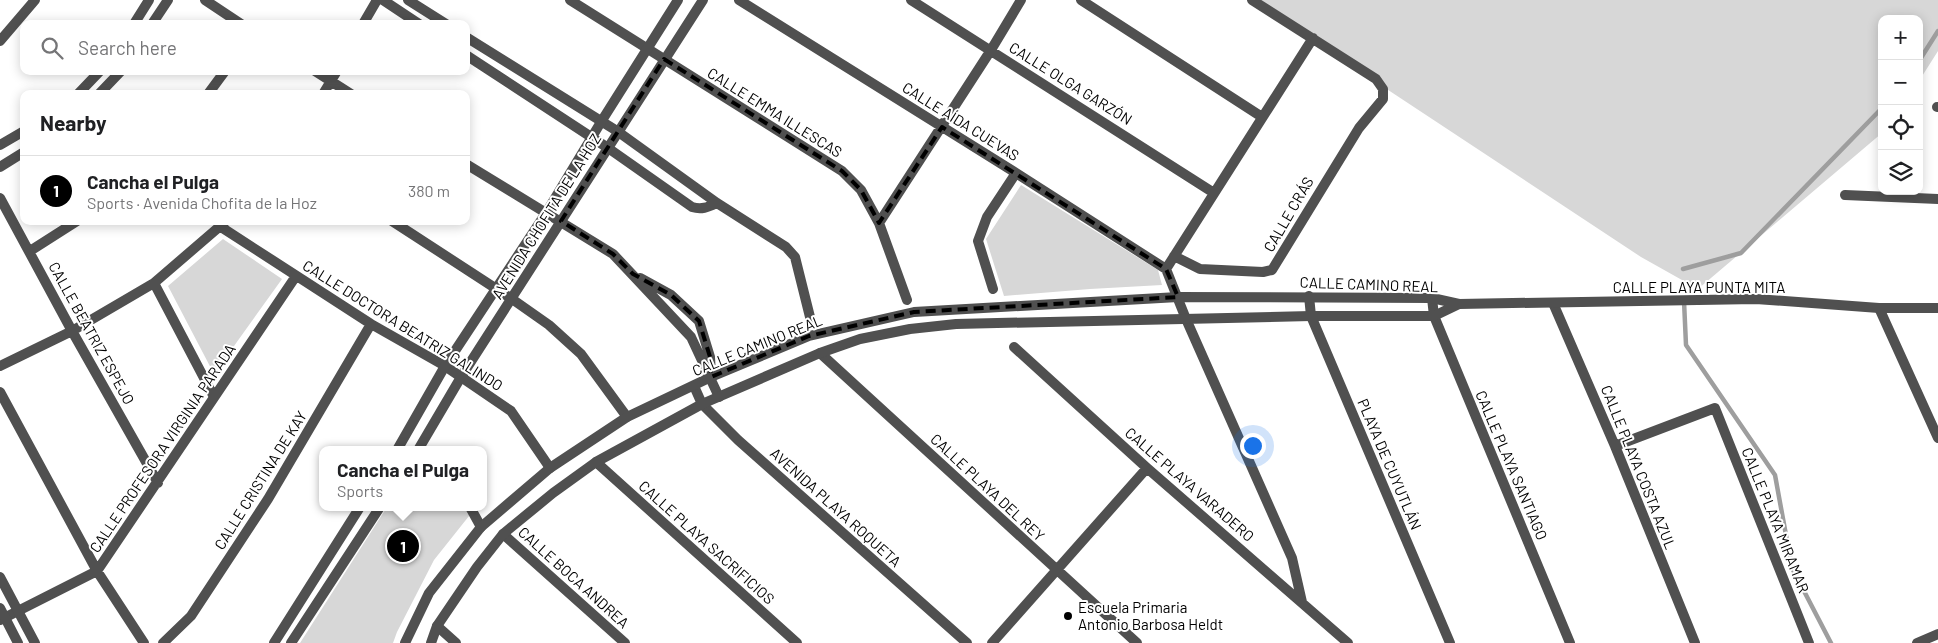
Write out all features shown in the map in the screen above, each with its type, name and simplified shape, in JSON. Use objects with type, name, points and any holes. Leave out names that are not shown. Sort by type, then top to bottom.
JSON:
[{"type":"street","points":[[0,41],[35,0]]},
{"type":"street","points":[[136,20],[149,0]]},
{"type":"street","points":[[155,20],[168,0]]},
{"type":"street","points":[[205,0],[235,20]]},
{"type":"street","points":[[366,20],[377,0]]},
{"type":"street","points":[[382,0],[413,20]]},
{"type":"street","points":[[408,0],[440,20]]},
{"type":"street","name":"CALLE EMMA ILLESCAS","points":[[571,0],[842,171],[861,190],[878,223],[907,300]]},
{"type":"street","name":"AVENIDA CHOFITA DE LA HOZ","points":[[402,446],[445,366],[546,213],[678,0]]},
{"type":"street","name":"AVENIDA CHOFITA DE LA HOZ","points":[[420,446],[461,376],[703,0]]},
{"type":"street","name":"CALLE AÍDA CUEVAS","points":[[739,0],[942,126],[1166,269]]},
{"type":"street","name":"CALLE OLGA GARZÓN","points":[[911,0],[1214,192]]},
{"type":"street","points":[[878,223],[991,50],[1021,0]]},
{"type":"street","points":[[1080,0],[1262,117]]},
{"type":"street","points":[[1252,0],[1313,38],[1166,269],[1186,319],[1292,558],[1302,602]]},
{"type":"street","name":"CALLE CRÁS","points":[[1174,256],[1200,269],[1263,272],[1272,270],[1349,143],[1383,99],[1383,89],[1376,79],[1313,38]]},
{"type":"street","points":[[470,40],[617,131],[717,203],[786,247],[795,257],[811,321]]},
{"type":"street","points":[[470,58],[608,148],[692,207],[707,208],[717,203]]},
{"type":"street","points":[[82,90],[96,75]]},
{"type":"street","points":[[103,90],[117,75]]},
{"type":"street","points":[[211,90],[222,75]]},
{"type":"street","points":[[321,75],[346,90]]},
{"type":"street","points":[[325,90],[335,75]]},
{"type":"street","points":[[0,146],[20,134]]},
{"type":"street","points":[[0,167],[20,154]]},
{"type":"street","points":[[470,166],[613,254],[690,337],[711,377],[719,397]]},
{"type":"street","points":[[993,289],[978,240],[988,217],[1016,173]]},
{"type":"street","points":[[1845,195],[1938,199]]},
{"type":"street","name":"CALLE BEATRIZ ESPEJO","points":[[0,198],[72,331],[158,483]]},
{"type":"street","points":[[30,251],[72,225]]},
{"type":"street","points":[[0,366],[72,331],[154,283],[222,225]]},
{"type":"street","name":"CALLE DOCTORA BEATRIZ GALINDO","points":[[224,225],[296,276],[371,324],[461,376],[511,411],[550,468]]},
{"type":"street","points":[[398,225],[549,325],[581,354],[627,417]]},
{"type":"street","points":[[633,274],[671,294],[699,321],[710,357],[711,377]]},
{"type":"street","name":"CALLE PROFESORA VIRGINIA PARADA","points":[[2,615],[18,610],[97,571],[296,276]]},
{"type":"street","points":[[154,283],[214,396]]},
{"type":"street","name":"CALLE CAMINO REAL","points":[[405,643],[429,593],[481,527],[550,468],[627,417],[711,377],[809,336],[914,312],[1178,297],[1309,296],[1432,298],[1459,304]]},
{"type":"street","name":"PLAYA DE CUYUTLÁN","points":[[1309,296],[1310,316],[1450,643]]},
{"type":"street","name":"CALLE PLAYA SANTIAGO","points":[[1432,298],[1434,316],[1570,643]]},
{"type":"street","name":"CALLE PLAYA PUNTA MITA","points":[[1459,304],[1756,299],[1879,308],[1938,308]]},
{"type":"street","name":"CALLE PLAYA COSTA AZUL","points":[[1553,303],[1615,446],[1695,643]]},
{"type":"street","name":"CALLE CAMINO REAL","points":[[431,643],[437,626],[477,567],[503,534],[552,493],[596,462],[702,404],[820,353],[860,339],[910,329],[1016,322],[1310,316],[1434,316],[1459,304]]},
{"type":"street","points":[[1879,308],[1938,438]]},
{"type":"street","name":"CALLE CRISTINA DE KAY","points":[[163,643],[191,616],[258,514],[371,324]]},
{"type":"street","name":"CALLE PLAYA VARADERO","points":[[1014,347],[1147,468],[1348,643]]},
{"type":"street","name":"CALLE PLAYA DEL REY","points":[[820,353],[1137,643]]},
{"type":"street","name":"AVENIDA PLAYA ROQUETA","points":[[694,386],[702,404],[738,440],[967,643]]},
{"type":"street","points":[[0,392],[97,571],[144,643]]},
{"type":"street","name":"CALLE PLAYA MIRAMAR","points":[[1615,446],[1715,408],[1809,643]]},
{"type":"street","name":"CALLE PLAYA SACRIFICIOS","points":[[596,462],[797,643]]},
{"type":"street","points":[[992,643],[1147,468]]},
{"type":"street","points":[[274,643],[357,511]]},
{"type":"street","points":[[291,643],[377,511]]},
{"type":"street","points":[[472,511],[481,527]]},
{"type":"street","name":"CALLE BOCA ANDREA","points":[[503,534],[625,643]]},
{"type":"street","points":[[328,557],[341,565]]},
{"type":"street","points":[[0,577],[35,643]]},
{"type":"street","points":[[2,615],[18,643]]},
{"type":"street","points":[[437,626],[456,643]]},
{"type":"street","points":[[1917,643],[1938,634]]},
{"type":"highlighted area","points":[[664,59],[842,171],[861,190],[879,223],[942,127],[1166,269],[1178,297],[914,312],[809,336],[711,377],[710,357],[699,321],[671,295],[633,274],[613,254],[561,221]]},
{"type":"shaded area","points":[[1252,0],[1938,0],[1938,51],[1923,75],[1923,15],[1878,15],[1878,136],[1698,289],[1641,257]]},
{"type":"shaded area","points":[[1021,185],[1158,270],[1162,285],[1004,296],[986,239]]},
{"type":"shaded area","points":[[223,239],[282,279],[214,374],[168,286]]},
{"type":"shaded area","points":[[384,511],[473,511],[434,560],[393,643],[300,643]]},
{"type":"waterway","points":[[1920,60],[1938,31]]},
{"type":"waterway","points":[[1683,269],[1741,253],[1878,112]]},
{"type":"waterway","points":[[1684,301],[1686,345],[1775,475],[1792,568],[1831,643]]},
{"type":"place","name":"Cancha el Pulga","points":[[403,546]]},
{"type":"place","name":"Escuela Primaria Antonio Barbosa Heldt","points":[[1068,616]]}]
